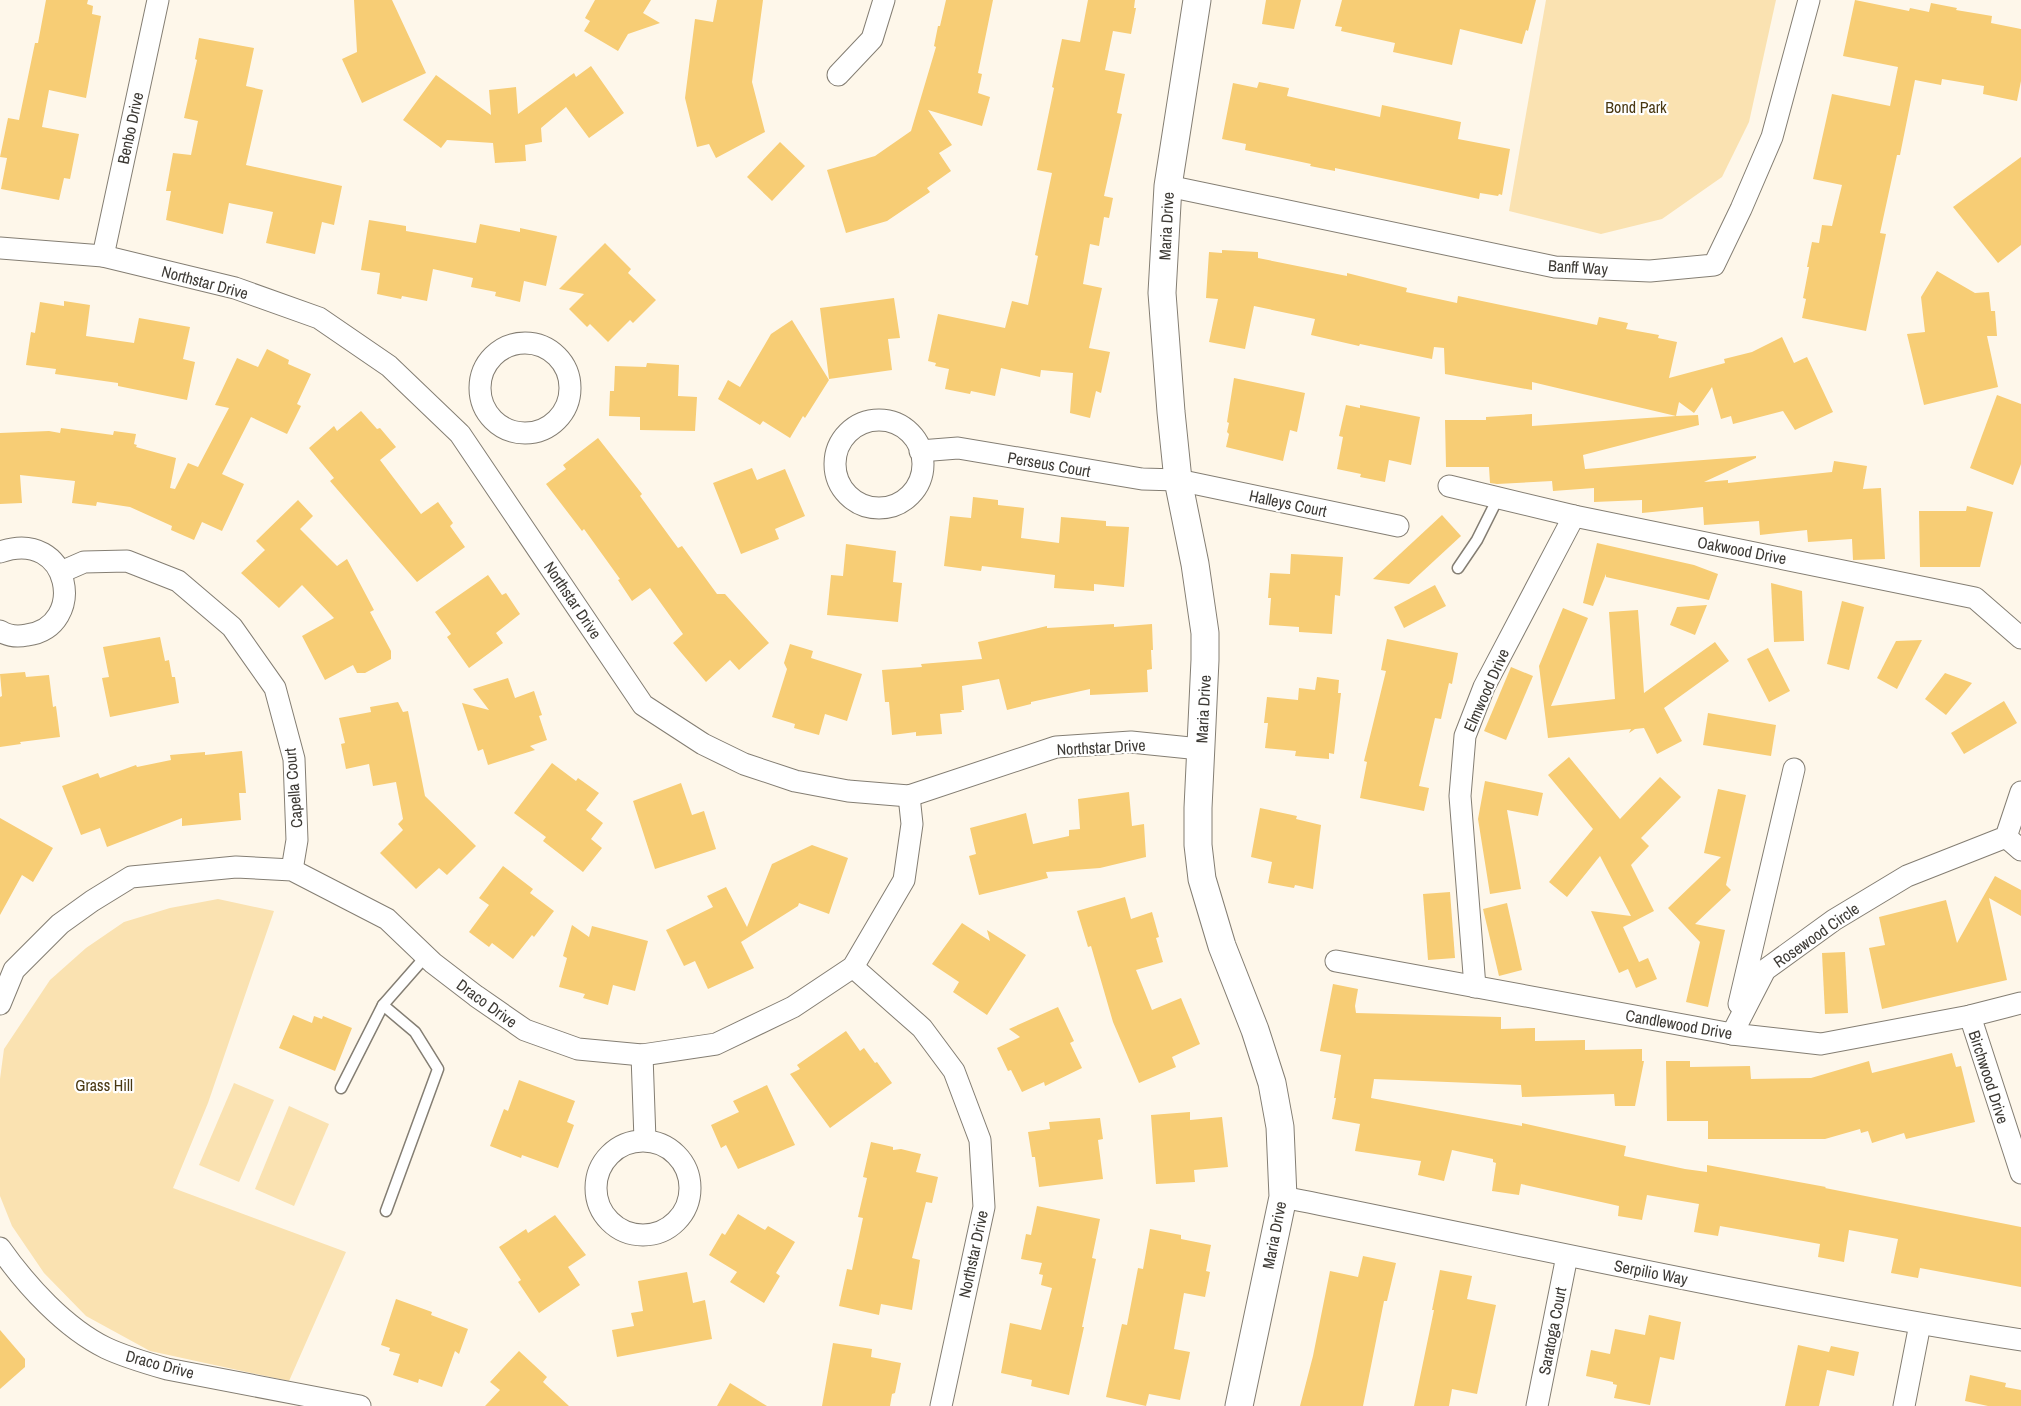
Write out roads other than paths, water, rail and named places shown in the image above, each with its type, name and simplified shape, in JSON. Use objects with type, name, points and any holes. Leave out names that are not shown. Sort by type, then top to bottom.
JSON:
[{"type":"street","name":"Benbo Drive","points":[[103,256],[158,0]]},
{"type":"street","points":[[838,75],[872,39],[884,0]]},
{"type":"street","name":"Maria Drive","points":[[1197,0],[1168,186],[1162,293],[1178,480],[1195,564],[1205,633],[1198,845],[1202,879],[1222,946],[1255,1030],[1272,1083],[1280,1127],[1283,1197],[1239,1406]]},
{"type":"street","name":"Banff Way","points":[[1168,186],[1555,267],[1650,271],[1714,266],[1772,137],[1809,0]]},
{"type":"street","name":"Northstar Drive","points":[[0,248],[103,256],[235,288],[319,318],[389,366],[460,434],[643,705],[703,744],[744,764],[795,781],[848,792],[909,796],[1056,747],[1131,742],[1200,749]]},
{"type":"street","points":[[519,343],[535,344],[550,350],[561,360],[568,374],[571,390],[567,405],[550,427],[537,433],[516,433],[497,425],[487,414],[480,400],[479,384],[483,369],[492,356],[505,347],[519,343]]},
{"type":"street","points":[[460,434],[487,414]]},
{"type":"street","points":[[886,421],[904,428],[914,438],[920,451],[922,464],[920,478],[909,495],[892,506],[879,508],[865,506],[843,490],[834,464],[843,438],[853,428],[865,422],[886,421]]},
{"type":"street","name":"Perseus Court","points":[[920,451],[958,448],[1142,479],[1178,480]]},
{"type":"street","name":"Halleys Court","points":[[1178,480],[1398,526]]},
{"type":"street","name":"Oakwood Drive","points":[[1449,486],[1574,516],[1975,598],[2021,638]]},
{"type":"street","name":"Elmwood Drive","points":[[1475,987],[1460,796],[1465,736],[1484,687],[1574,516]]},
{"type":"street","points":[[0,552],[27,547],[40,552],[52,560],[61,572],[64,587],[64,603],[58,617],[47,628],[33,635],[18,637],[0,631]]},
{"type":"street","name":"Capella Court","points":[[61,572],[84,562],[127,561],[178,581],[232,627],[275,688],[294,759],[297,840],[292,870]]},
{"type":"street","name":"Rosewood Circle","points":[[1732,1034],[1794,769]]},
{"type":"street","name":"Rosewood Circle","points":[[1732,1034],[1765,970],[1834,920],[1907,876],[2013,843],[2021,792]]},
{"type":"street","name":"Draco Drive","points":[[0,1004],[7,966],[92,901],[130,878],[236,867],[292,870],[387,919],[426,956],[476,996],[525,1030],[578,1049],[642,1055],[716,1044],[793,1007],[853,967],[904,880],[912,824],[909,796]]},
{"type":"street","name":"Candlewood Drive","points":[[1336,961],[1732,1034],[1821,1044],[1970,1016],[2021,1003]]},
{"type":"street","name":"Northstar Drive","points":[[853,967],[922,1028],[954,1071],[980,1140],[984,1207],[941,1406]]},
{"type":"street","name":"Birchwood Drive","points":[[1970,1016],[2020,1173]]},
{"type":"street","points":[[642,1055],[645,1140]]},
{"type":"street","points":[[645,1140],[660,1143],[682,1160],[689,1173],[691,1188],[689,1202],[682,1215],[671,1227],[656,1234],[640,1236],[624,1232],[610,1222],[601,1209],[596,1193],[597,1177],[603,1162],[614,1150],[629,1142],[645,1140]]},
{"type":"street","name":"Serpilio Way","points":[[1283,1197],[1567,1256],[1920,1324],[2021,1340]]},
{"type":"street","name":"Draco Drive","points":[[0,1248],[20,1276],[50,1305],[75,1328],[105,1347],[136,1360],[167,1369],[360,1406]]},
{"type":"street","name":"Saratoga Court","points":[[1537,1406],[1567,1256]]},
{"type":"street","points":[[1904,1406],[1920,1324]]},
{"type":"lane","points":[[1458,568],[1477,540],[1498,498]]},
{"type":"lane","points":[[341,1088],[383,1005],[426,956]]},
{"type":"lane","points":[[383,1005],[415,1032],[438,1069],[386,1211]]},
{"type":"park label","name":"Bond Park","points":[[1636,107]]},
{"type":"park label","name":"Grass Hill","points":[[104,1085]]}]
